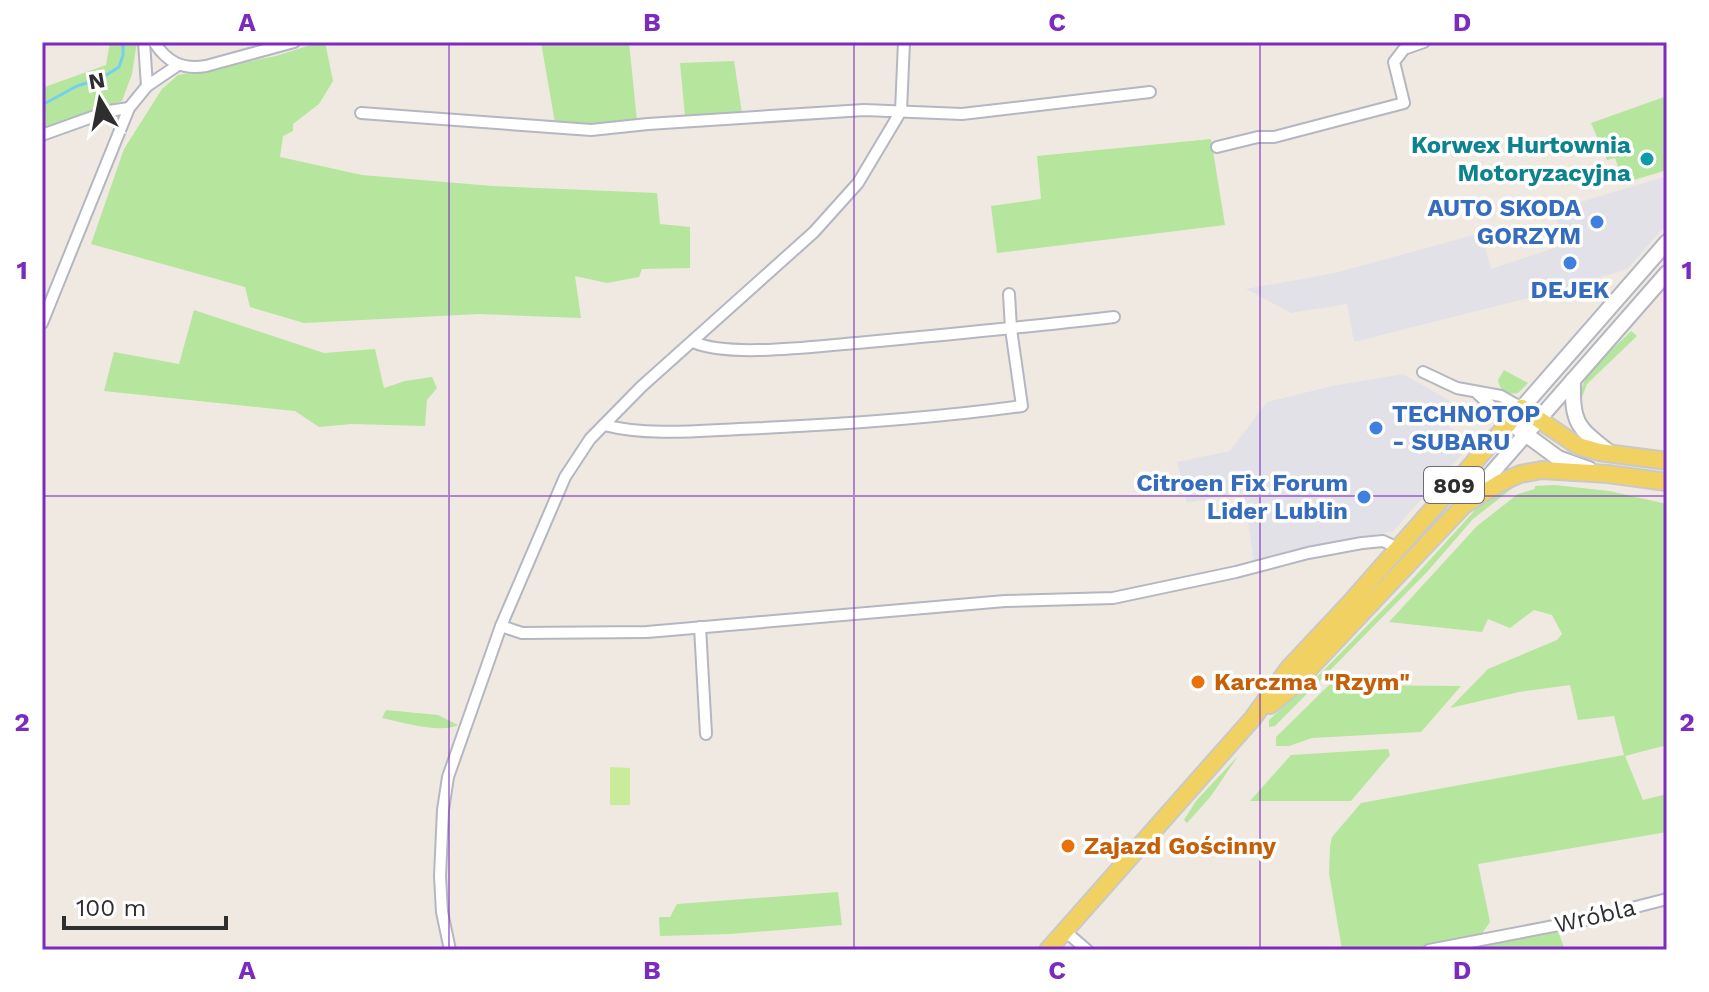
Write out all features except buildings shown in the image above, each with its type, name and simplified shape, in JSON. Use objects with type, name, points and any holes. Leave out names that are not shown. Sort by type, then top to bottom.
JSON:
[{"type":"main road","name":"809","points":[[1048,950],[1253,718],[1289,668],[1667,242]]},
{"type":"main road","name":"809","points":[[1253,718],[1292,687],[1400,576],[1667,273]]},
{"type":"main road","points":[[1573,380],[1573,403],[1578,424],[1611,453]]},
{"type":"main road","points":[[1522,408],[1570,442],[1587,449],[1667,461]]},
{"type":"main road","points":[[1509,422],[1558,458],[1608,474]]},
{"type":"main road","points":[[1464,505],[1500,483],[1542,470],[1667,482]]},
{"type":"street","points":[[144,42],[147,86]]},
{"type":"street","points":[[154,42],[165,58],[178,65],[206,66],[294,42]]},
{"type":"street","points":[[450,950],[442,912],[440,876],[448,777],[501,626],[565,477],[590,439],[641,387],[814,232],[858,183],[901,111],[904,42]]},
{"type":"street","points":[[1217,147],[1258,137],[1274,137],[1404,103],[1394,62],[1404,49],[1424,42]]},
{"type":"street","points":[[42,323],[129,108],[147,86],[178,65]]},
{"type":"street","points":[[361,113],[591,130],[864,110],[962,114],[1150,92]]},
{"type":"street","points":[[42,135],[109,111],[129,108]]},
{"type":"street","points":[[604,425],[622,429],[773,428],[915,418],[1022,406],[1009,294]]},
{"type":"street","points":[[693,342],[719,348],[802,348],[1114,317]]},
{"type":"street","points":[[1423,372],[1457,388],[1501,396],[1522,408]]},
{"type":"street","points":[[1478,394],[1509,422]]},
{"type":"street","points":[[501,626],[522,633],[647,632],[990,602],[1113,598],[1362,543],[1383,541],[1398,548]]},
{"type":"street","points":[[700,627],[706,734]]},
{"type":"street","name":"Wróbla","points":[[1429,950],[1585,920],[1667,899]]},
{"type":"street","points":[[1065,931],[1087,950]]},
{"type":"shaded area","points":[[1667,176],[1667,224],[1627,269],[1567,288],[1354,342],[1347,304],[1291,313],[1246,289],[1335,273],[1481,233],[1491,269],[1569,243],[1551,211]]},
{"type":"shaded area","points":[[1403,374],[1457,405],[1449,427],[1466,437],[1465,451],[1393,531],[1254,563],[1244,492],[1187,503],[1177,462],[1230,451],[1267,402],[1332,386]]},
{"type":"green space","points":[[110,42],[137,42],[132,74],[122,101],[42,130],[42,88],[106,65]]},
{"type":"green space","points":[[325,42],[333,81],[319,104],[293,124],[293,131],[283,136],[280,157],[362,175],[492,186],[657,193],[660,224],[690,227],[690,268],[642,269],[639,277],[607,283],[575,276],[581,318],[479,314],[304,323],[250,307],[245,287],[91,244],[124,149],[162,89],[178,75],[276,56]]},
{"type":"green space","points":[[541,42],[629,42],[637,121],[605,126],[555,123]]},
{"type":"green space","points":[[734,61],[742,113],[685,116],[680,63]]},
{"type":"green space","points":[[1667,96],[1667,170],[1624,183],[1615,158],[1607,160],[1591,123]]},
{"type":"green space","points":[[1211,139],[1225,225],[997,253],[991,206],[1041,199],[1037,156]]},
{"type":"green space","points":[[194,310],[324,353],[375,349],[384,388],[432,377],[437,388],[427,400],[425,426],[351,424],[319,427],[295,411],[104,391],[114,352],[179,364]]},
{"type":"green space","points":[[1631,331],[1637,336],[1587,384],[1579,405],[1580,393],[1590,373]]},
{"type":"green space","points":[[1504,370],[1528,383],[1518,393],[1505,392],[1498,380]]},
{"type":"green space","points":[[1519,483],[1473,519],[1427,572],[1275,726],[1269,727],[1269,720],[1323,671],[1486,498]]},
{"type":"green space","points":[[1535,486],[1609,491],[1667,504],[1667,745],[1625,756],[1643,800],[1667,794],[1667,832],[1478,864],[1490,922],[1481,935],[1407,950],[1342,950],[1329,873],[1330,847],[1332,837],[1361,803],[1624,755],[1614,716],[1578,720],[1570,685],[1519,692],[1450,708],[1488,669],[1557,640],[1562,634],[1552,615],[1534,610],[1510,628],[1488,619],[1482,632],[1389,622],[1477,526],[1518,494],[1535,489]]},
{"type":"green space","points":[[1329,685],[1461,686],[1421,732],[1312,738],[1289,746],[1276,746],[1276,737]]},
{"type":"green space","points":[[386,710],[438,715],[458,725],[431,728],[382,718]]},
{"type":"green space","points":[[1388,749],[1390,755],[1351,801],[1250,801],[1291,755]]},
{"type":"green space","points":[[1238,756],[1211,796],[1187,823],[1184,820],[1196,801]]},
{"type":"green space","points":[[610,767],[630,768],[630,805],[610,805]]},
{"type":"green space","points":[[838,892],[842,925],[660,936],[659,917],[670,917],[677,904]]},
{"type":"green space","points":[[1558,931],[1565,950],[1452,950]]},
{"type":"waterway","points":[[42,105],[119,67],[123,42]]},
{"type":"place","name":"Korwex Hurtownia Motoryzacyjna","points":[[1647,159]]},
{"type":"place","name":"AUTO SKODA GORZYM","points":[[1597,222]]},
{"type":"place","name":"DEJEK","points":[[1570,263]]},
{"type":"place","name":"TECHNOTOP - SUBARU","points":[[1376,428]]},
{"type":"place","name":"Citroen Fix Forum Lider Lublin","points":[[1364,497]]},
{"type":"place","name":"Karczma \"Rzym\"","points":[[1198,682]]},
{"type":"place","name":"Zajazd Gościnny","points":[[1068,846]]}]
